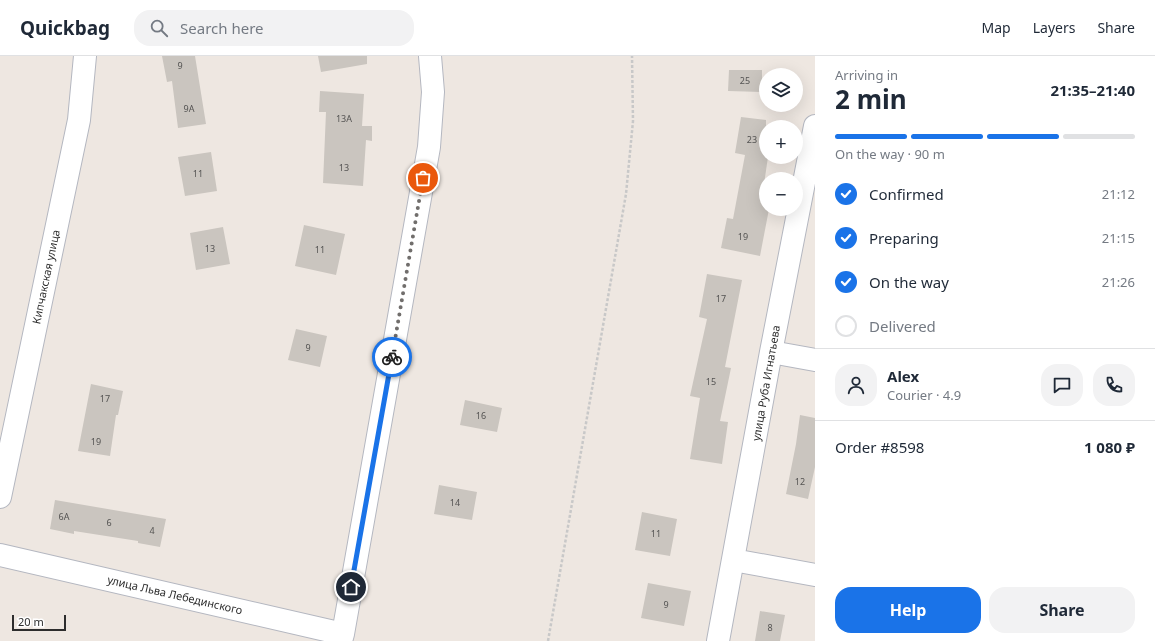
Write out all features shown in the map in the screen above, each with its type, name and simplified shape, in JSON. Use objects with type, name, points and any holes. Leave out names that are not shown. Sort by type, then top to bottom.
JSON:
[{"type":"street","name":"Кипчакская улица","points":[[0,497],[79,120],[85,56]]},
{"type":"street","points":[[342,638],[429,147],[433,92],[430,56]]},
{"type":"street","name":"улица Руба Игнатьева","points":[[718,641],[771,352],[815,126]]},
{"type":"street","points":[[771,352],[815,360]]},
{"type":"street","name":"улица Льва Лебединского","points":[[0,555],[342,638]]},
{"type":"street","points":[[733,560],[815,575]]},
{"type":"path","points":[[548,641],[626,194],[633,121],[632,56]]},
{"type":"building","points":[[162,56],[195,56],[206,124],[178,128],[172,81],[167,82]]},
{"type":"building","points":[[318,56],[367,56],[367,64],[321,72]]},
{"type":"building","points":[[729,70],[759,70],[759,92],[728,91]]},
{"type":"building","points":[[320,91],[364,94],[362,126],[372,126],[372,141],[366,140],[363,186],[323,183],[326,112],[319,112]]},
{"type":"building","points":[[741,117],[766,120],[759,120],[759,164],[767,164],[766,172],[759,172],[759,216],[768,216],[760,256],[721,248],[727,218],[733,219],[745,155],[735,153]]},
{"type":"building","points":[[211,152],[217,191],[185,196],[178,157]]},
{"type":"building","points":[[304,225],[345,234],[336,275],[295,266]]},
{"type":"building","points":[[223,227],[230,264],[196,270],[190,233]]},
{"type":"building","points":[[707,274],[742,280],[725,367],[731,368],[720,421],[728,422],[722,464],[690,459],[700,398],[690,396],[707,319],[699,317]]},
{"type":"building","points":[[296,329],[327,336],[320,367],[288,360]]},
{"type":"building","points":[[91,384],[123,391],[118,415],[116,415],[110,456],[78,451]]},
{"type":"building","points":[[465,400],[502,408],[497,432],[460,425]]},
{"type":"building","points":[[800,415],[815,418],[815,467],[808,499],[786,494]]},
{"type":"building","points":[[439,485],[477,492],[472,520],[434,514]]},
{"type":"building","points":[[55,500],[166,519],[160,547],[138,543],[138,541],[74,531],[74,534],[50,529]]},
{"type":"building","points":[[642,512],[677,519],[670,556],[635,550]]},
{"type":"building","points":[[648,583],[691,591],[684,626],[641,618]]},
{"type":"building","points":[[760,611],[785,615],[780,641],[755,641]]},
{"type":"way so far","points":[[392,357],[423,178]]},
{"type":"route","points":[[351,587],[392,357]]}]
